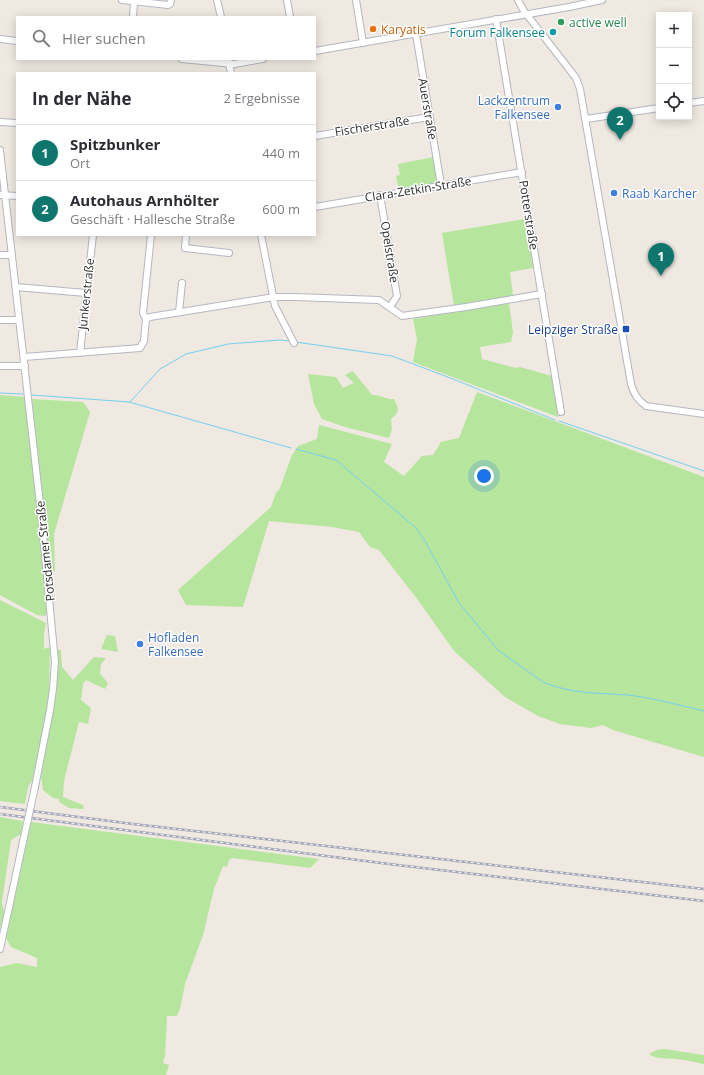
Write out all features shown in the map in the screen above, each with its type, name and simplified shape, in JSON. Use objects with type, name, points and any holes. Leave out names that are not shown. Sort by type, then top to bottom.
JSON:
[{"type":"street","points":[[122,0],[168,5],[170,4],[171,0]]},
{"type":"street","points":[[218,0],[221,16]]},
{"type":"street","points":[[287,0],[290,16]]},
{"type":"street","points":[[356,0],[363,43]]},
{"type":"street","points":[[518,0],[576,78],[580,89],[631,384],[634,394],[639,401],[646,406],[704,414]]},
{"type":"street","points":[[316,50],[416,34],[602,0]]},
{"type":"street","points":[[132,16],[134,2]]},
{"type":"street","name":"Potterstraße","points":[[496,19],[561,412]]},
{"type":"street","name":"Auerstraße","points":[[416,34],[441,185]]},
{"type":"street","points":[[0,39],[16,41]]},
{"type":"street","points":[[206,60],[246,60]]},
{"type":"street","points":[[229,61],[231,72]]},
{"type":"street","points":[[692,103],[704,101]]},
{"type":"street","points":[[586,119],[656,108]]},
{"type":"street","name":"Fischerstraße","points":[[316,136],[429,117]]},
{"type":"street","points":[[0,122],[16,123]]},
{"type":"street","name":"Potsdamer Straße","points":[[0,150],[2,195],[12,255],[42,513],[54,662],[52,696],[35,787],[0,949]]},
{"type":"street","name":"Clara-Zetkin-Straße","points":[[316,207],[522,172]]},
{"type":"street","points":[[2,195],[16,196]]},
{"type":"street","name":"Opelstraße","points":[[380,195],[397,296],[390,307]]},
{"type":"street","name":"Junkerstraße","points":[[80,353],[93,236]]},
{"type":"street","points":[[24,357],[140,348],[144,341],[146,319],[143,313],[151,236]]},
{"type":"street","points":[[186,236],[185,248],[229,253]]},
{"type":"street","points":[[261,236],[278,314],[294,343]]},
{"type":"street","points":[[0,255],[12,255]]},
{"type":"street","points":[[179,312],[182,283]]},
{"type":"street","points":[[16,287],[86,293]]},
{"type":"street","points":[[146,319],[179,312],[274,298],[295,297],[379,300],[402,316],[542,294]]},
{"type":"street","points":[[0,320],[20,320]]},
{"type":"street","points":[[0,366],[25,366]]},
{"type":"green space","points":[[434,157],[439,182],[436,185],[399,191],[396,176],[400,175],[398,164]]},
{"type":"green space","points":[[525,219],[533,268],[510,272],[513,296],[454,306],[442,233]]},
{"type":"green space","points":[[509,303],[513,332],[511,342],[480,347],[482,359],[552,376],[558,417],[413,362],[417,339],[413,319]]},
{"type":"green space","points":[[353,371],[372,395],[394,399],[398,410],[391,419],[392,429],[389,438],[345,427],[322,419],[314,404],[308,374],[336,377],[343,388],[354,383],[345,375]]},
{"type":"green space","points":[[477,392],[704,477],[704,757],[613,730],[603,725],[591,728],[560,724],[538,716],[505,697],[454,651],[418,600],[379,550],[370,547],[359,532],[332,527],[269,521],[243,607],[186,605],[178,590],[271,507],[276,493],[280,488],[292,455],[298,446],[317,439],[319,425],[392,444],[384,462],[404,476],[422,456],[433,455],[441,442],[459,438]]},
{"type":"green space","points":[[0,395],[26,397],[41,531],[48,612],[45,616],[37,615],[0,595]]},
{"type":"green space","points":[[32,399],[83,402],[90,412],[54,534],[55,571],[50,572]]},
{"type":"green space","points":[[0,600],[46,623],[44,633],[44,649],[50,647],[49,692],[43,733],[32,781],[28,787],[25,804],[0,801]]},
{"type":"green space","points":[[107,635],[115,636],[118,652],[101,649]]},
{"type":"green space","points":[[57,650],[61,650],[62,667],[73,680],[94,657],[106,658],[101,664],[100,674],[108,683],[105,689],[86,680],[83,684],[81,700],[91,708],[88,724],[79,722],[64,781],[63,797],[83,805],[84,809],[69,808],[59,802],[59,799],[53,798],[43,790],[41,776],[57,689]]},
{"type":"green space","points":[[0,817],[23,821],[21,834],[11,840],[2,902],[4,913],[0,929]]},
{"type":"green space","points":[[31,822],[319,859],[310,868],[232,858],[229,860],[227,867],[223,866],[214,889],[203,935],[185,984],[180,1009],[177,1016],[167,1016],[165,1056],[163,1063],[169,1065],[166,1075],[0,1075],[0,967],[17,963],[37,967],[37,958],[11,947],[6,938]]},
{"type":"green space","points":[[664,1049],[704,1055],[704,1064],[680,1059],[656,1057],[649,1054],[657,1050]]},
{"type":"waterway","points":[[130,402],[160,369],[186,354],[228,344],[280,340],[289,341]]},
{"type":"waterway","points":[[296,342],[392,356],[555,420]]},
{"type":"waterway","points":[[0,393],[23,394]]},
{"type":"waterway","points":[[32,395],[129,402],[291,448]]},
{"type":"waterway","points":[[559,421],[704,471]]},
{"type":"waterway","points":[[296,449],[336,460],[416,528],[425,541],[459,603],[499,651],[543,682],[574,691],[637,696],[704,711]]},
{"type":"railway","points":[[0,807],[133,824],[704,889]]},
{"type":"railway","points":[[0,814],[389,864],[704,901]]},
{"type":"place","name":"active well","points":[[561,22]]},
{"type":"place","name":"Karyatis","points":[[373,29]]},
{"type":"place","name":"Forum Falkensee","points":[[553,32]]},
{"type":"place","name":"Lackzentrum Falkensee","points":[[558,107]]},
{"type":"place","name":"Autohaus Arnhölter","points":[[620,140]]},
{"type":"place","name":"Raab Karcher","points":[[614,193]]},
{"type":"place","name":"Spitzbunker","points":[[661,276]]},
{"type":"place","name":"Leipziger Straße","points":[[626,329]]},
{"type":"place","name":"Hofladen Falkensee","points":[[140,644]]}]
